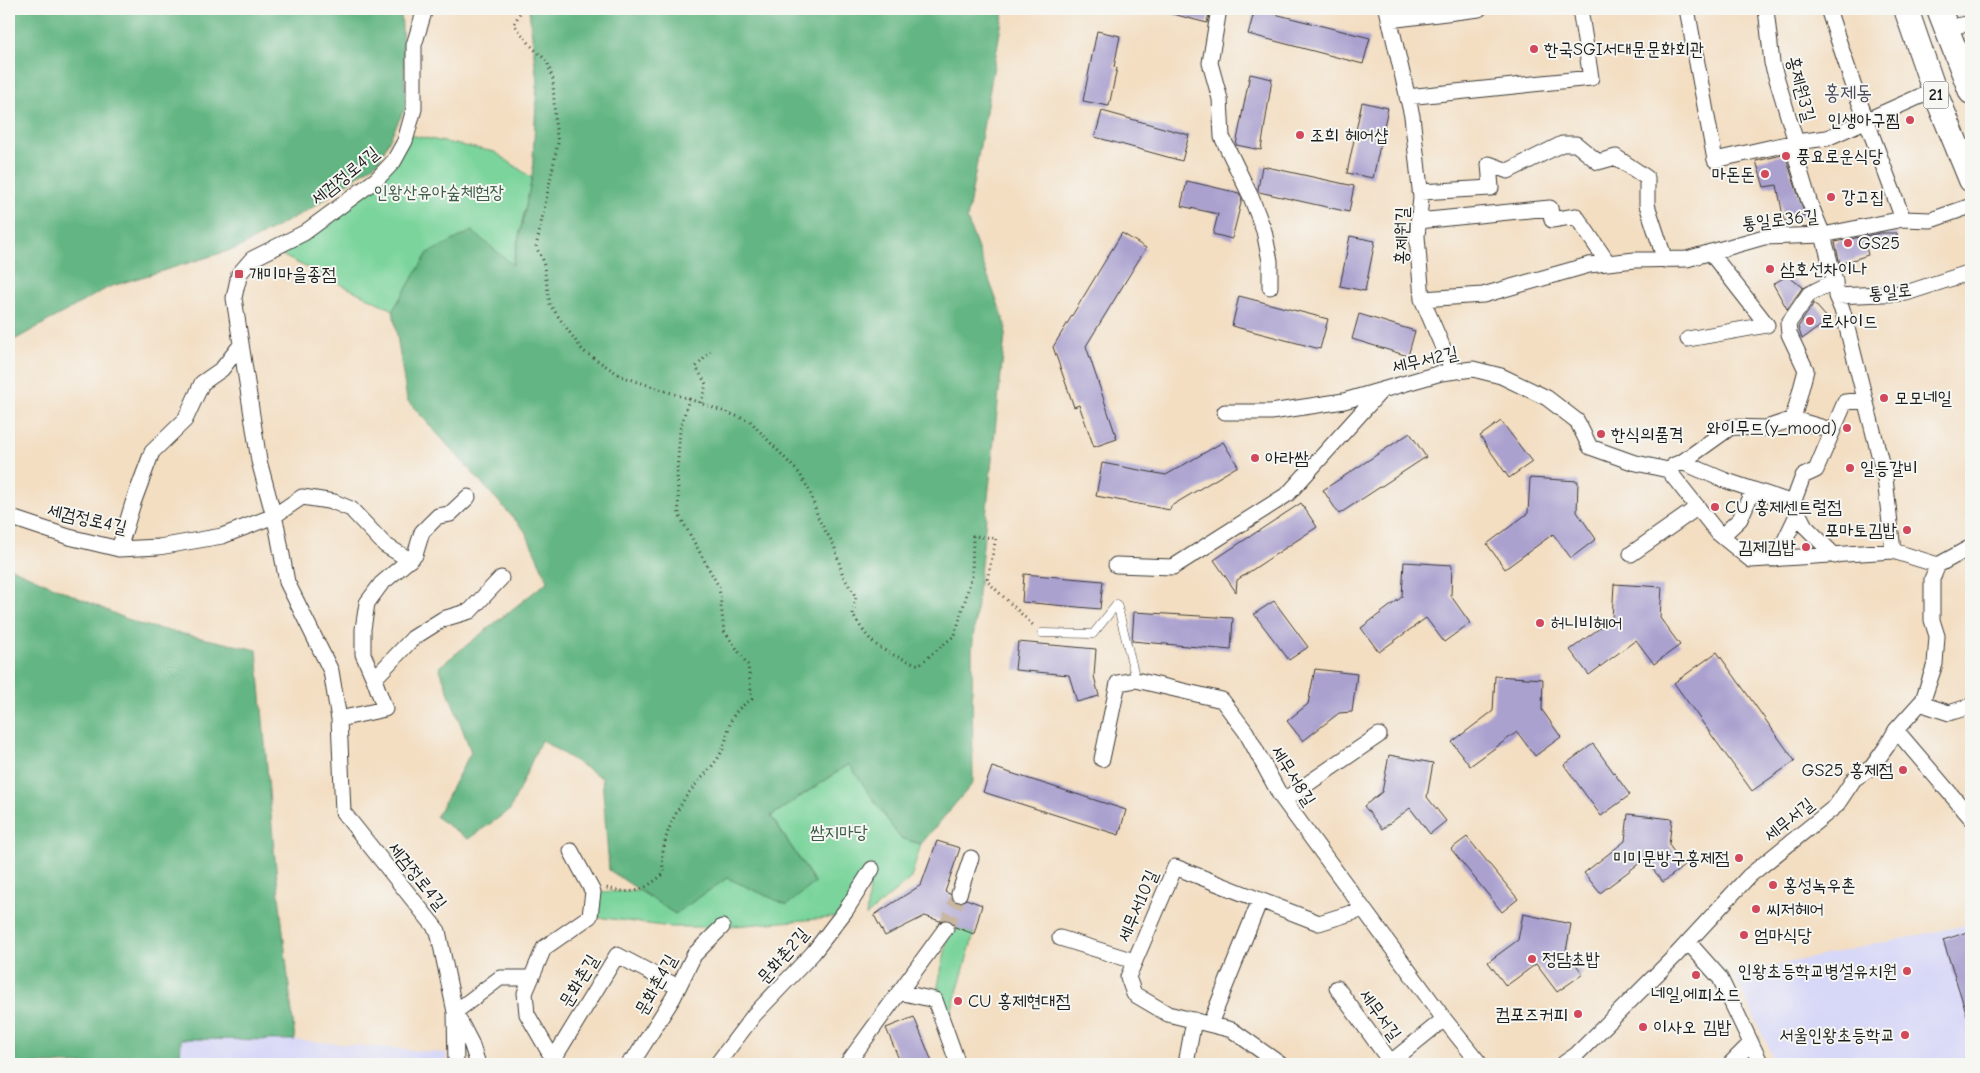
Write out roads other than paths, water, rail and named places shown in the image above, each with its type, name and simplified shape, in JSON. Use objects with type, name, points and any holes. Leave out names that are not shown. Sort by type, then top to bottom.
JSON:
[{"type":"main road","name":"21","points":[[1906,9],[1934,90],[1971,180]]},
{"type":"main road","points":[[1943,18],[1971,92]]},
{"type":"street","name":"세검정로4길","points":[[425,9],[414,45],[414,109],[405,141],[394,160],[377,179],[304,233],[252,259],[239,274],[234,298],[259,461],[274,516],[287,582],[330,671],[339,718],[343,812],[438,932],[456,1012],[456,1064]]},
{"type":"street","points":[[1219,9],[1210,63],[1220,99],[1222,137],[1251,197],[1264,231],[1270,261],[1270,287]]},
{"type":"street","name":"홍제원길","points":[[1453,371],[1422,299],[1417,236],[1420,192],[1412,116],[1388,14],[1479,9]]},
{"type":"street","points":[[1407,97],[1591,78],[1580,9]]},
{"type":"street","points":[[1688,9],[1715,160],[1796,142],[1828,138],[1934,90]]},
{"type":"street","name":"홍제원3길","points":[[1766,9],[1772,63],[1796,142],[1797,161],[1809,201],[1823,235],[1835,289],[1843,312],[1886,478],[1893,551]]},
{"type":"street","points":[[1828,9],[1866,120],[1904,219]]},
{"type":"street","points":[[1943,18],[1971,23]]},
{"type":"street","points":[[1420,192],[1491,188],[1489,164],[1508,171],[1562,144],[1576,144],[1598,162],[1616,156],[1647,178],[1647,205],[1665,260]]},
{"type":"street","name":"통일로36길","points":[[1422,299],[1483,295],[1589,265],[1687,259],[1764,237],[1823,235],[1904,219],[1931,220],[1971,206]]},
{"type":"street","points":[[1418,221],[1550,208],[1552,220],[1576,216],[1608,263]]},
{"type":"street","points":[[1710,252],[1789,334],[1806,370],[1793,419]]},
{"type":"street","name":"통일로","points":[[1835,289],[1906,293],[1971,272]]},
{"type":"street","points":[[1688,339],[1778,324],[1809,294],[1835,289]]},
{"type":"street","points":[[119,549],[133,503],[152,452],[186,420],[202,383],[222,369],[240,346]]},
{"type":"street","name":"세무서2길","points":[[1225,412],[1271,412],[1344,402],[1453,371],[1473,369],[1501,376],[1547,398],[1577,421],[1590,447],[1632,462],[1664,469]]},
{"type":"street","points":[[1116,565],[1173,567],[1288,494],[1381,390]]},
{"type":"street","points":[[1776,559],[1796,508],[1803,476],[1816,470],[1845,402],[1865,400]]},
{"type":"street","points":[[1664,469],[1682,462],[1731,427],[1766,428],[1793,419],[1832,430]]},
{"type":"street","points":[[1682,462],[1796,508],[1805,526],[1836,556]]},
{"type":"street","points":[[1664,469],[1668,470],[1722,536],[1751,560],[1893,551],[1938,565],[1971,547]]},
{"type":"street","points":[[1722,536],[1740,520],[1753,490]]},
{"type":"street","name":"세검정로4길","points":[[9,517],[69,537],[119,549],[159,547],[222,536],[274,516],[302,497],[334,502],[350,510],[384,545],[410,560]]},
{"type":"street","points":[[339,718],[385,709],[363,654],[363,629],[367,603],[381,584],[415,555],[422,532],[438,516],[450,514],[468,497]]},
{"type":"street","points":[[1630,554],[1698,507]]},
{"type":"street","name":"세무서길","points":[[1564,1064],[1576,1055],[1688,942],[1749,876],[1836,806],[1854,780],[1877,760],[1896,730],[1924,700],[1935,664],[1937,636],[1932,620],[1932,579],[1938,565]]},
{"type":"street","points":[[374,680],[413,638],[443,619],[470,611],[501,578]]},
{"type":"street","points":[[1102,759],[1118,683],[1136,680]]},
{"type":"street","name":"세무서8길","points":[[1136,680],[1222,700],[1246,732],[1284,800],[1444,1019],[1480,1064]]},
{"type":"street","points":[[1924,700],[1928,706],[1949,713],[1971,706]]},
{"type":"street","points":[[1896,730],[1971,818]]},
{"type":"street","points":[[1284,800],[1379,734]]},
{"type":"street","name":"문화촌길","points":[[571,851],[593,892],[590,916],[544,948],[525,993],[527,1014],[555,1062],[617,955],[678,987]]},
{"type":"street","points":[[959,894],[971,858]]},
{"type":"street","name":"세무서10길","points":[[1280,1064],[1232,1030],[1168,1014],[1134,994],[1128,977],[1175,867],[1319,923],[1364,909]]},
{"type":"street","name":"문화촌2길","points":[[717,1064],[754,1015],[814,952],[846,910],[872,869]]},
{"type":"street","points":[[1210,1024],[1260,900]]},
{"type":"street","name":"문화촌4길","points":[[628,1064],[637,1055],[678,987],[694,955],[722,927]]},
{"type":"street","points":[[847,1064],[899,992],[940,945],[946,928]]},
{"type":"street","name":"세무서10길","points":[[1060,938],[1134,961]]},
{"type":"street","points":[[1688,942],[1720,978],[1761,1064]]},
{"type":"street","points":[[478,1064],[471,1043],[456,1012],[500,978],[530,978]]},
{"type":"street","name":"세무서길","points":[[1337,988],[1391,1063]]},
{"type":"street","points":[[899,992],[935,1000],[958,1064]]},
{"type":"street","points":[[1391,1063],[1444,1019]]},
{"type":"street","points":[[1186,1064],[1194,1020]]},
{"type":"street","points":[[1730,1064],[1751,1043]]},
{"type":"lane","points":[[1042,633],[1093,634],[1117,604],[1136,680]]},
{"type":"tunnel","points":[[946,928],[959,894]]},
{"type":"place","name":"한국SGI서대문문화회관","points":[[1534,49]]},
{"type":"place","name":"인생아구찜","points":[[1910,120]]},
{"type":"place","name":"조희 헤어샵","points":[[1300,135]]},
{"type":"place","name":"풍요로운식당","points":[[1786,156]]},
{"type":"place","name":"마돈돈","points":[[1765,174]]},
{"type":"place","name":"강고집","points":[[1831,197]]},
{"type":"place","name":"GS25","points":[[1848,243]]},
{"type":"place","name":"삼호선차이나","points":[[1770,269]]},
{"type":"place","name":"개미마을종점","points":[[239,274]]},
{"type":"place","name":"로사이드","points":[[1810,321]]},
{"type":"place","name":"모모네일","points":[[1884,398]]},
{"type":"place","name":"와이무드(y_mood)","points":[[1847,428]]},
{"type":"place","name":"한식의품격","points":[[1601,434]]},
{"type":"place","name":"아라쌈","points":[[1255,458]]},
{"type":"place","name":"일등갈비","points":[[1850,468]]},
{"type":"place","name":"CU 홍제센트럴점","points":[[1715,507]]},
{"type":"place","name":"포마토김밥","points":[[1907,530]]},
{"type":"place","name":"김제김밥","points":[[1806,547]]},
{"type":"place","name":"허니비헤어","points":[[1540,623]]},
{"type":"place","name":"GS25 홍제점","points":[[1903,770]]},
{"type":"place","name":"미미문방구홍제점","points":[[1739,858]]},
{"type":"place","name":"홍성녹우촌","points":[[1773,885]]},
{"type":"place","name":"씨저헤어","points":[[1756,909]]},
{"type":"place","name":"엄마식당","points":[[1744,935]]},
{"type":"place","name":"정담초밥","points":[[1532,959]]},
{"type":"place","name":"인왕초등학교병설유치원","points":[[1907,971]]},
{"type":"place","name":"네일,에피소드","points":[[1696,975]]},
{"type":"place","name":"CU 홍제현대점","points":[[958,1001]]},
{"type":"place","name":"컴포즈커피","points":[[1578,1014]]},
{"type":"place","name":"이사오 김밥","points":[[1643,1027]]},
{"type":"place","name":"서울인왕초등학교","points":[[1905,1035]]},
{"type":"district","name":"홍제동","points":[[1848,92]]},
{"type":"park label","name":"인왕산유아숲체험장","points":[[439,192]]},
{"type":"park label","name":"쌈지마당","points":[[839,832]]}]
